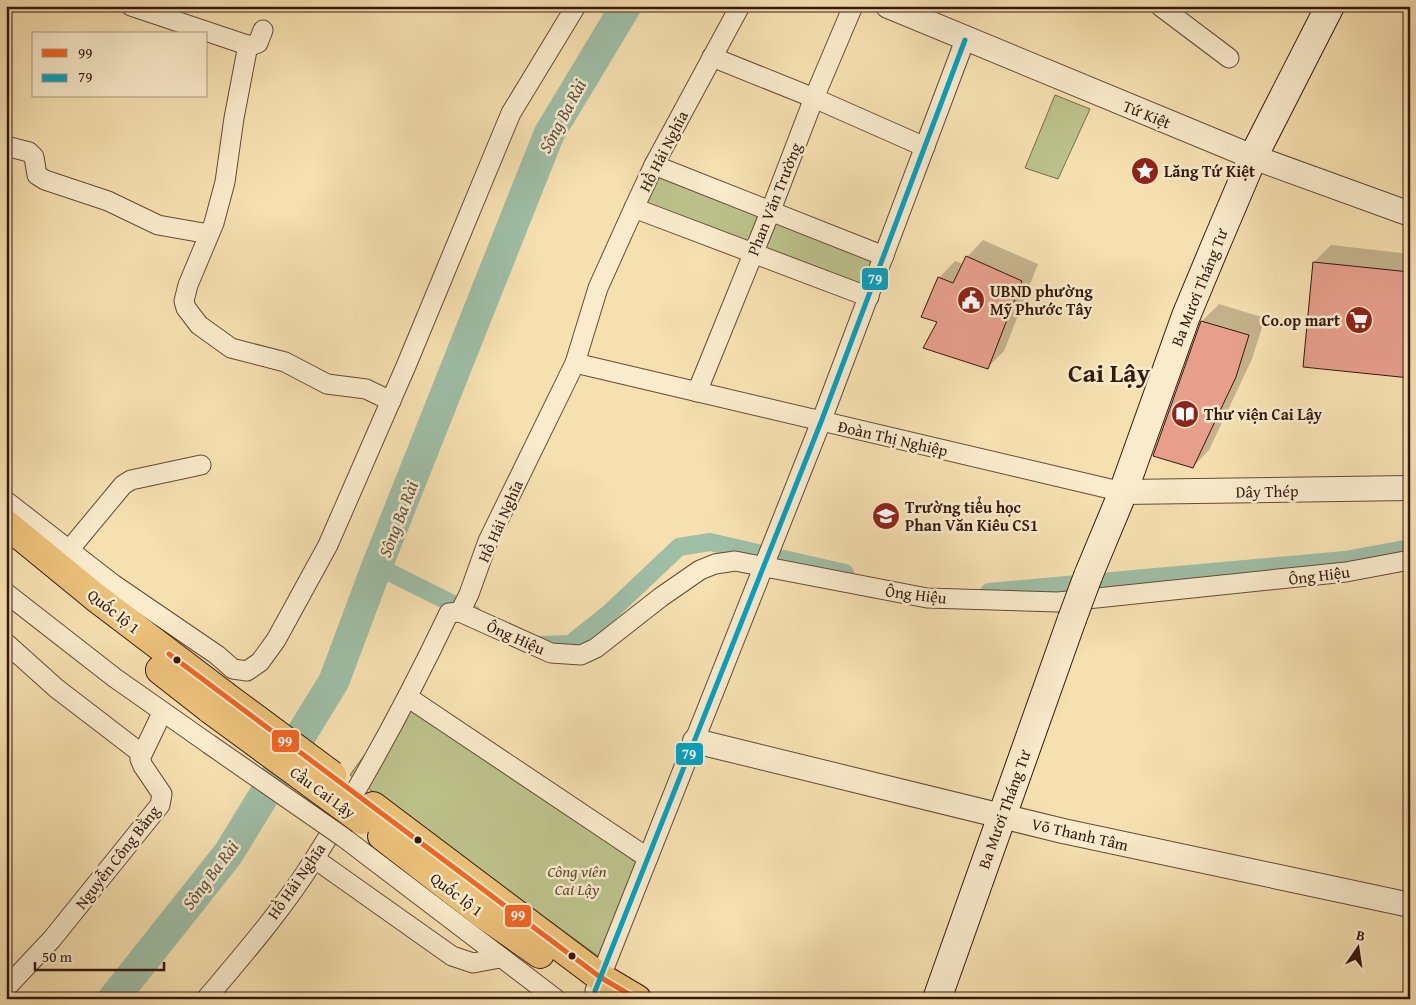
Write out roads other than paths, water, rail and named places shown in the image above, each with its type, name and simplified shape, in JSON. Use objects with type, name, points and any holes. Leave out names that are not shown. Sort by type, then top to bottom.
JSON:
[{"type":"main road","name":"Ba Mươi Tháng Tư","points":[[936,999],[1072,619],[1123,492],[1186,316],[1253,157],[1330,6]]},
{"type":"main road","name":"Quốc lộ 1","points":[[6,524],[218,702]]},
{"type":"main road","name":"Quốc lộ 1","points":[[6,547],[218,702]]},
{"type":"main road","name":"Cầu Cai Lậy","points":[[218,702],[359,821]]},
{"type":"main road","name":"Quốc lộ 1","points":[[359,821],[483,914],[600,989],[637,999]]},
{"type":"street","points":[[131,6],[248,45],[256,45],[263,30]]},
{"type":"street","points":[[6,501],[70,550],[217,655],[233,669],[247,671],[260,662],[276,640],[328,545],[391,401],[511,113],[576,6]]},
{"type":"street","name":"Hồ Hải Nghĩa","points":[[206,999],[249,948],[315,859],[408,698],[449,613],[460,612],[469,594],[488,541],[575,363],[598,288],[634,208],[654,165],[740,6]]},
{"type":"street","name":"Phan Văn Trường","points":[[697,392],[814,98],[854,6]]},
{"type":"street","name":"Tứ Kiệt","points":[[888,6],[914,11],[965,40],[1253,157],[1410,214]]},
{"type":"street","points":[[1160,6],[1229,58]]},
{"type":"street","points":[[600,989],[648,858],[821,422],[965,40]]},
{"type":"street","points":[[248,45],[234,118],[225,182],[209,234],[191,276],[184,301],[189,314],[198,325],[231,348],[285,362],[327,384],[366,390],[391,401]]},
{"type":"street","points":[[712,57],[814,98],[925,147]]},
{"type":"street","points":[[6,146],[30,152],[34,158],[37,175],[45,180],[108,201],[158,225],[209,234]]},
{"type":"street","points":[[654,165],[884,256]]},
{"type":"street","points":[[634,208],[868,297]]},
{"type":"street","name":"Đoàn Thị Nghiệp","points":[[575,363],[1123,492]]},
{"type":"street","points":[[70,550],[123,485],[132,480],[201,464]]},
{"type":"street","name":"Dây Thép","points":[[1123,492],[1410,488]]},
{"type":"street","name":"Ông Hiệu","points":[[460,612],[552,653],[581,655],[596,648],[661,597],[700,570],[715,564],[735,561],[765,565],[927,598],[1058,602],[1346,572],[1410,560]]},
{"type":"street","name":"Cầu Cai Lậy","points":[[6,593],[162,713],[209,744],[359,821]]},
{"type":"street","points":[[6,643],[56,688],[142,754],[162,713]]},
{"type":"street","points":[[408,698],[648,858]]},
{"type":"street","name":"Võ Thanh Tâm","points":[[695,741],[1210,864],[1410,905]]},
{"type":"street","name":"Nguyễn Công Bằng","points":[[6,988],[52,939],[160,805],[162,794],[143,766],[142,754]]},
{"type":"street","points":[[359,821],[500,958],[556,999]]},
{"type":"street","points":[[315,859],[452,956],[473,963],[500,958]]},
{"type":"waterway","name":"Sông Ba Rài","points":[[113,999],[228,854],[334,681],[377,566],[549,134],[626,6]]},
{"type":"waterway","points":[[539,645],[570,644],[608,614],[679,547],[710,542],[845,573]]},
{"type":"waterway","points":[[989,592],[1345,560],[1410,548]]},
{"type":"waterway","points":[[377,566],[473,614]]},
{"type":"place","name":"Lăng Tứ Kiệt","points":[[1145,171]]},
{"type":"place","name":"UBND phường Mỹ Phước Tây","points":[[971,300]]},
{"type":"place","name":"Co.op mart","points":[[1359,320]]},
{"type":"place","name":"Thư viện Cai Lậy","points":[[1185,414]]},
{"type":"place","name":"Trường tiểu học Phan Văn Kiêu CS1","points":[[886,516]]},
{"type":"district","name":"Cai Lậy","points":[[1109,372]]},
{"type":"park label","name":"Công viên Cai Lậy","points":[[577,880]]}]
